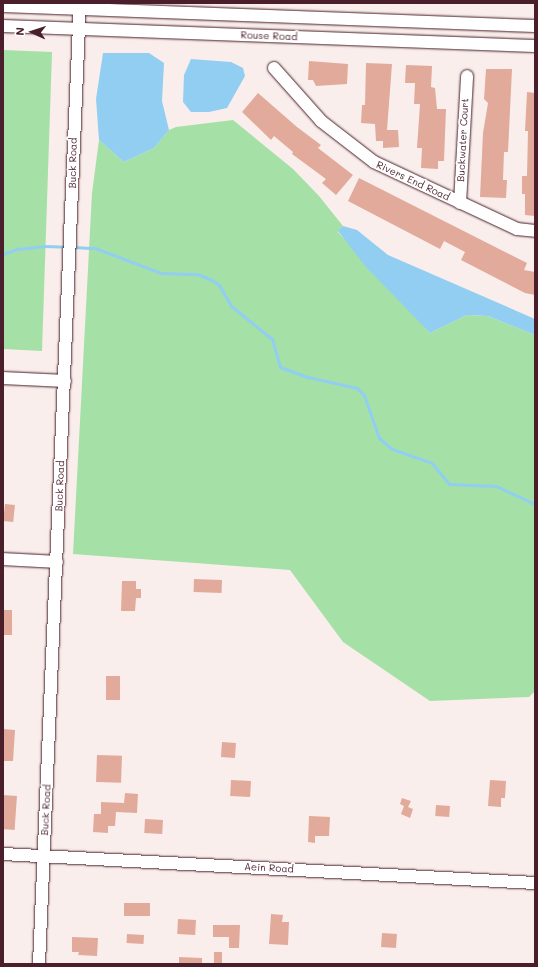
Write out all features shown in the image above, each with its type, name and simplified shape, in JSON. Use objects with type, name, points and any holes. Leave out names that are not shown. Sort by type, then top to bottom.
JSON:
[{"type":"street","name":"Rouse Road","points":[[3,6],[77,5],[535,26]]},
{"type":"street","name":"Buck Road","points":[[39,964],[72,214],[77,5]]},
{"type":"street","name":"Rouse Road","points":[[3,26],[535,46]]},
{"type":"street","name":"Rivers End Road","points":[[274,68],[322,121],[374,162],[517,229],[535,231]]},
{"type":"street","name":"Buckwater Court","points":[[460,203],[467,76]]},
{"type":"street","points":[[3,378],[65,381]]},
{"type":"street","points":[[3,560],[57,562]]},
{"type":"street","name":"Aein Road","points":[[3,854],[44,855],[535,883]]},
{"type":"green space","points":[[3,50],[52,52],[42,351],[3,349]]},
{"type":"green space","points":[[233,120],[293,169],[319,196],[343,226],[338,232],[430,333],[467,315],[488,316],[535,335],[535,691],[529,697],[430,701],[343,642],[290,570],[73,554],[92,193],[99,140],[124,162],[154,148],[169,130],[176,127]]},
{"type":"water","points":[[103,53],[149,53],[164,63],[162,101],[169,130],[154,148],[124,162],[99,140],[96,99]]},
{"type":"water","points":[[191,59],[231,62],[243,68],[245,76],[227,108],[209,112],[191,112],[183,102],[184,75]]},
{"type":"water","points":[[343,226],[357,230],[388,255],[535,319],[535,335],[488,316],[467,315],[430,333],[366,267],[338,231]]},
{"type":"building","points":[[309,61],[348,64],[347,84],[316,86],[313,80],[308,80]]},
{"type":"building","points":[[366,63],[392,64],[387,130],[398,130],[399,147],[383,148],[383,141],[376,141],[375,124],[361,123],[362,105],[365,105]]},
{"type":"building","points":[[406,65],[432,66],[431,87],[435,88],[437,109],[446,109],[444,161],[438,161],[438,169],[421,168],[422,148],[417,148],[420,104],[414,104],[415,83],[405,83]]},
{"type":"building","points":[[486,69],[512,69],[508,152],[504,152],[503,180],[507,180],[506,198],[480,197],[483,133],[488,103],[484,99]]},
{"type":"building","points":[[527,92],[535,93],[535,216],[525,215],[525,194],[522,194],[522,176],[527,176],[528,131],[525,131]]},
{"type":"building","points":[[258,93],[297,127],[321,145],[318,148],[353,175],[336,195],[322,183],[326,179],[292,154],[293,152],[274,136],[271,140],[242,112]]},
{"type":"building","points":[[359,178],[527,263],[524,270],[535,272],[535,295],[525,293],[461,260],[465,252],[444,241],[440,249],[348,201]]},
{"type":"building","points":[[5,504],[15,505],[13,522],[3,521]]},
{"type":"building","points":[[194,579],[222,580],[222,593],[194,592]]},
{"type":"building","points":[[122,581],[136,581],[136,589],[141,589],[141,598],[136,598],[135,611],[121,611]]},
{"type":"building","points":[[3,610],[12,610],[12,635],[3,635]]},
{"type":"building","points":[[106,676],[120,676],[120,700],[106,700]]},
{"type":"building","points":[[3,729],[15,730],[13,761],[3,761]]},
{"type":"building","points":[[222,742],[236,743],[235,758],[221,757]]},
{"type":"building","points":[[97,755],[122,756],[121,783],[96,782]]},
{"type":"building","points":[[231,780],[251,781],[250,797],[230,796]]},
{"type":"building","points":[[490,780],[506,781],[505,798],[501,798],[501,807],[488,806]]},
{"type":"building","points":[[125,793],[138,794],[137,813],[116,812],[115,826],[108,826],[108,833],[93,832],[94,814],[101,814],[101,802],[124,803]]},
{"type":"building","points":[[3,795],[17,796],[15,830],[3,829]]},
{"type":"building","points":[[402,798],[411,801],[408,807],[413,809],[410,818],[401,814],[404,806],[400,804]]},
{"type":"building","points":[[436,805],[450,806],[449,817],[435,816]]},
{"type":"building","points":[[309,816],[330,817],[329,836],[315,836],[315,843],[308,842]]},
{"type":"building","points":[[145,819],[163,820],[162,834],[144,833]]},
{"type":"building","points":[[124,903],[150,903],[150,916],[124,916]]},
{"type":"building","points":[[271,914],[283,915],[282,922],[289,922],[288,945],[269,944]]},
{"type":"building","points":[[178,919],[196,920],[195,935],[177,934]]},
{"type":"building","points":[[213,925],[240,925],[239,948],[229,948],[229,937],[213,937]]},
{"type":"building","points":[[382,933],[397,934],[396,948],[381,947]]},
{"type":"building","points":[[127,934],[144,935],[144,944],[127,943]]},
{"type":"building","points":[[72,937],[98,938],[97,956],[78,955],[79,952],[72,952]]},
{"type":"building","points":[[214,952],[222,952],[222,964],[214,964]]},
{"type":"building","points":[[179,957],[202,958],[202,964],[179,964]]},
{"type":"waterway","points":[[3,254],[17,249],[44,246],[67,247]]},
{"type":"waterway","points":[[73,247],[95,248],[161,273],[197,274],[212,280],[219,285],[231,306],[272,339],[280,367],[308,377],[357,388],[364,395],[379,438],[392,449],[432,463],[449,484],[496,486],[535,504]]}]
